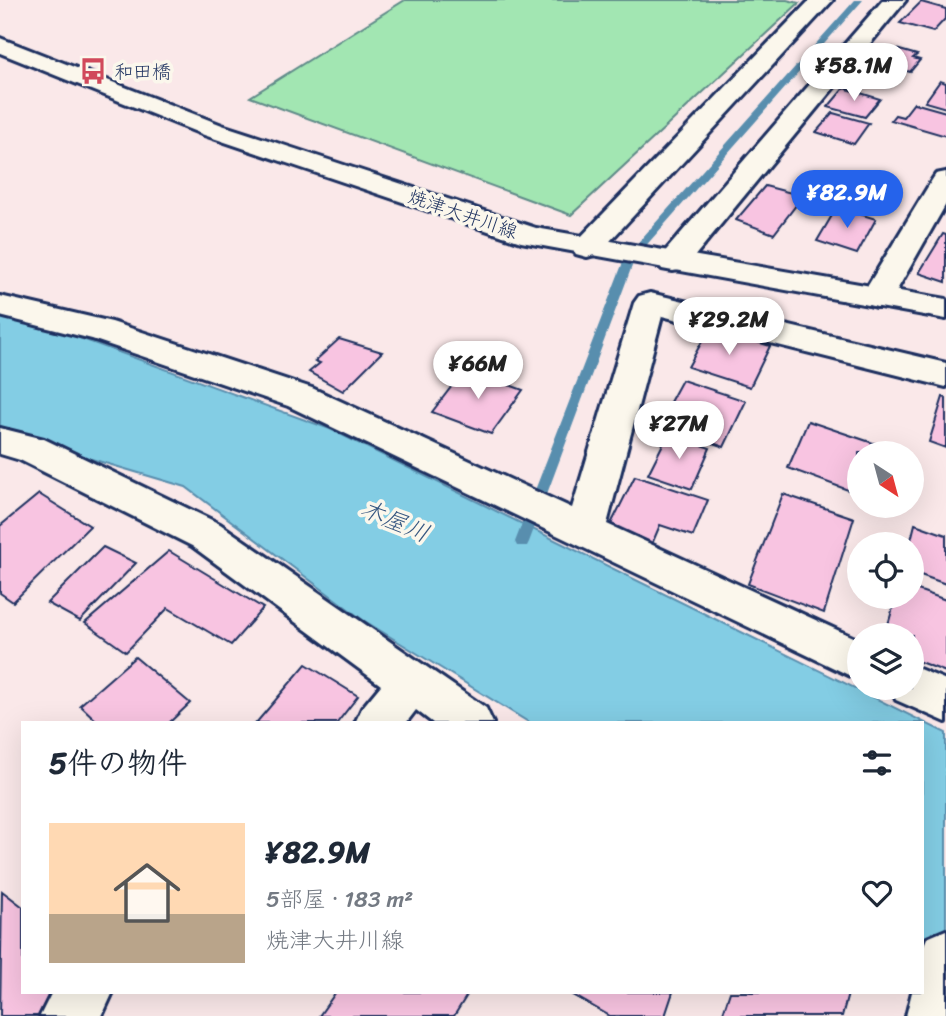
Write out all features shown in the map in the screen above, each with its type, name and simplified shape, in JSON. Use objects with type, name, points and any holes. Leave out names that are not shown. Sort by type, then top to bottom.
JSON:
[{"type":"street","points":[[599,250],[822,0]]},
{"type":"street","points":[[666,261],[895,0]]},
{"type":"street","name":"焼津大井川線","points":[[0,46],[213,130],[531,236],[946,309]]},
{"type":"street","points":[[877,297],[946,180]]},
{"type":"street","points":[[585,531],[650,303],[946,375]]},
{"type":"street","points":[[0,306],[100,330],[300,397],[847,655]]},
{"type":"street","points":[[0,441],[31,449],[206,535],[467,721]]},
{"type":"street","points":[[380,721],[411,682]]},
{"type":"street","points":[[924,692],[946,702]]},
{"type":"street","points":[[68,1016],[84,994]]},
{"type":"green space","points":[[405,0],[787,0],[799,3],[571,215],[250,97]]},
{"type":"water","name":"木屋川","points":[[0,309],[330,429],[847,684],[847,700],[879,700],[922,721],[527,721],[363,620],[186,487],[0,432]]},
{"type":"water","points":[[924,722],[946,733],[946,958],[924,948]]},
{"type":"building","points":[[921,2],[946,9],[946,18],[933,32],[900,23]]},
{"type":"building","points":[[896,49],[917,55],[913,58],[920,60],[910,72],[871,58],[878,50],[892,54]]},
{"type":"building","points":[[940,81],[946,83],[946,108],[925,102]]},
{"type":"building","points":[[844,88],[880,99],[865,117],[828,107]]},
{"type":"building","points":[[914,103],[946,112],[946,136],[891,120],[895,115],[903,117]]},
{"type":"building","points":[[833,113],[869,123],[854,144],[816,132]]},
{"type":"building","points":[[765,186],[803,196],[774,234],[736,220]]},
{"type":"building","points":[[837,207],[876,219],[857,254],[817,241]]},
{"type":"building","points":[[943,234],[946,235],[946,282],[919,273]]},
{"type":"building","points":[[710,327],[770,346],[750,387],[688,367]]},
{"type":"building","points":[[339,339],[382,352],[343,391],[309,372],[320,363],[315,361]]},
{"type":"building","points":[[465,369],[523,390],[491,434],[432,412]]},
{"type":"building","points":[[682,380],[746,401],[724,447],[658,424]]},
{"type":"building","points":[[943,397],[946,398],[946,448],[929,442]]},
{"type":"building","points":[[808,421],[867,441],[847,441],[847,490],[788,468]]},
{"type":"building","points":[[668,434],[710,448],[692,489],[648,474]]},
{"type":"building","points":[[635,476],[708,500],[693,536],[660,525],[652,544],[609,528]]},
{"type":"building","points":[[39,494],[90,526],[13,602],[0,593],[0,526]]},
{"type":"building","points":[[783,494],[847,516],[847,518],[854,518],[850,532],[847,532],[847,540],[824,613],[748,584]]},
{"type":"building","points":[[915,524],[946,535],[946,584],[924,576],[924,532],[913,532]]},
{"type":"building","points":[[103,547],[136,563],[80,621],[47,603]]},
{"type":"building","points":[[169,551],[263,608],[231,645],[168,608],[126,652],[85,623]]},
{"type":"building","points":[[924,592],[946,600],[946,672],[924,664],[924,623],[888,623],[893,609],[924,609]]},
{"type":"building","points":[[135,657],[190,703],[171,721],[97,721],[80,705]]},
{"type":"building","points":[[306,664],[358,696],[339,721],[258,721]]},
{"type":"building","points":[[2,891],[21,905],[21,994],[56,994],[39,1016],[0,1016]]},
{"type":"building","points":[[335,994],[468,994],[454,1016],[319,1016]]},
{"type":"building","points":[[572,994],[672,994],[665,1016],[610,1016]]},
{"type":"building","points":[[729,994],[848,994],[842,1016],[722,1016]]},
{"type":"waterway","points":[[522,542],[630,257],[859,0]]},
{"type":"place","name":"和田橋","points":[[93,71]]}]
